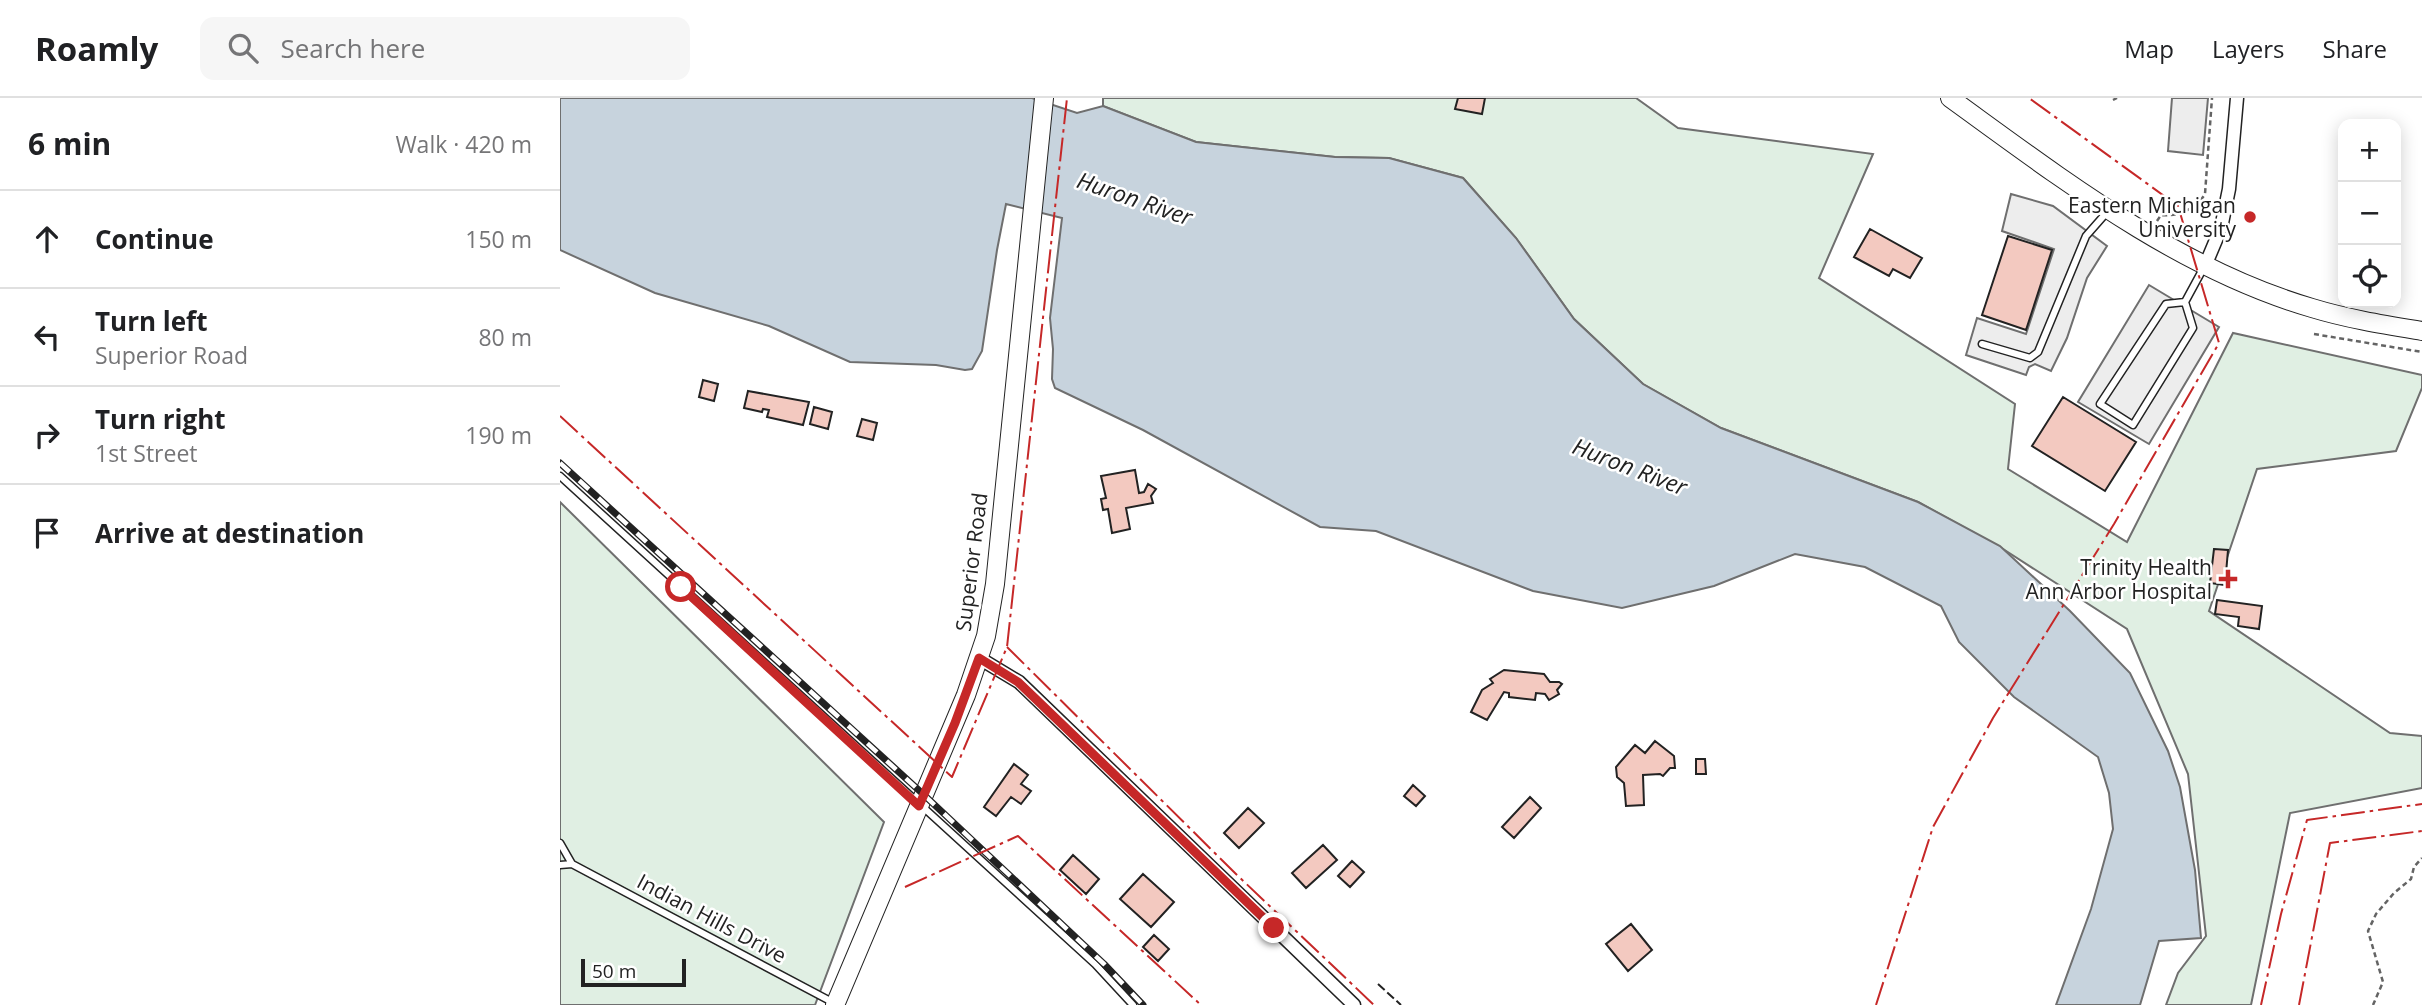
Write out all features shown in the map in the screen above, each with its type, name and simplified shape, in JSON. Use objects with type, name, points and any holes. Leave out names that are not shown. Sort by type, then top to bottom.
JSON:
[{"type":"main road","name":"Superior Road","points":[[836,1004],[955,723],[986,636],[995,584],[1044,98]]},
{"type":"main road","points":[[1950,98],[2148,236],[2204,266],[2314,309],[2422,331]]},
{"type":"street","points":[[2204,266],[2221,228],[2229,189],[2237,98]]},
{"type":"street","points":[[979,658],[1018,682],[1354,1005]]},
{"type":"lane","points":[[1982,344],[2030,358],[2038,352],[2086,236],[2109,209]]},
{"type":"lane","points":[[2185,302],[2166,304],[2100,404],[2133,425],[2193,328],[2185,302],[2204,266]]},
{"type":"lane","points":[[560,476],[1095,964],[1133,1005]]},
{"type":"lane","points":[[560,843],[572,864],[560,865]]},
{"type":"lane","name":"Indian Hills Drive","points":[[572,864],[836,1004]]},
{"type":"path","points":[[2148,236],[2161,215],[2171,216],[2185,212],[2200,201],[2204,194],[2212,98]]},
{"type":"path","points":[[2314,334],[2422,352]]},
{"type":"path","points":[[2373,1005],[2383,982],[2368,931],[2376,914],[2394,893],[2411,879],[2414,867],[2422,858]]},
{"type":"green space","points":[[1103,98],[1636,98],[1678,128],[1873,154],[1819,278],[2015,404],[2008,469],[2127,542],[2233,333],[2422,375],[2422,388],[2396,451],[2257,469],[2209,611],[2390,733],[2422,736],[2422,788],[2290,813],[2251,1005],[2166,1005],[2178,973],[2206,936],[2188,774],[2127,629],[2000,547],[1918,502],[1721,428],[1643,384],[1574,319],[1516,238],[1463,178],[1389,158],[1335,157],[1196,142],[1103,106]]},
{"type":"green space","points":[[560,502],[884,822],[815,1005],[560,1005]]},
{"type":"shaded area","points":[[2172,98],[2208,98],[2203,155],[2168,151]]},
{"type":"shaded area","points":[[2011,194],[2053,206],[2107,246],[2087,278],[2067,338],[2051,371],[2035,364],[2029,367],[2026,375],[1966,355],[1977,318],[2026,334],[2054,249],[2002,231]]},
{"type":"shaded area","points":[[2149,285],[2219,327],[2149,444],[2078,402]]},
{"type":"water","name":"Huron River","points":[[560,98],[1032,98],[1077,113],[1103,106],[1196,142],[1335,157],[1389,158],[1463,178],[1516,238],[1574,319],[1643,384],[1721,428],[1918,502],[2000,546],[2070,611],[2130,673],[2168,751],[2180,787],[2195,870],[2201,938],[2159,941],[2140,1005],[2056,1005],[2091,909],[2113,829],[2109,793],[2098,757],[2014,697],[1959,642],[1941,606],[1865,567],[1795,554],[1714,586],[1622,608],[1533,591],[1376,531],[1320,527],[1143,430],[1055,388],[1052,379],[1050,318],[1062,218],[1006,204],[982,351],[972,369],[850,362],[769,326],[655,293],[560,250]]},
{"type":"building","points":[[1458,98],[1485,98],[1482,114],[1455,109]]},
{"type":"building","points":[[1870,229],[1922,258],[1910,278],[1893,269],[1889,276],[1854,257]]},
{"type":"building","points":[[2008,236],[2052,250],[2026,330],[1982,315]]},
{"type":"building","points":[[703,380],[718,384],[714,401],[699,397]]},
{"type":"building","points":[[748,391],[809,402],[803,425],[767,417],[769,410],[763,409],[762,412],[744,408]]},
{"type":"building","points":[[2063,397],[2136,442],[2105,491],[2032,446]]},
{"type":"building","points":[[814,407],[832,412],[828,429],[810,424]]},
{"type":"building","points":[[862,419],[877,423],[873,440],[857,436]]},
{"type":"building","points":[[1135,470],[1139,493],[1144,492],[1148,484],[1156,489],[1151,496],[1153,503],[1126,508],[1130,529],[1112,533],[1108,509],[1103,510],[1101,499],[1106,498],[1101,476]]},
{"type":"building","points":[[2214,549],[2228,550],[2225,585],[2210,583]]},
{"type":"building","points":[[2217,600],[2262,606],[2259,629],[2238,626],[2239,617],[2215,614]]},
{"type":"building","points":[[1504,670],[1544,674],[1550,682],[1562,684],[1557,690],[1559,694],[1549,700],[1545,694],[1536,693],[1535,700],[1509,697],[1509,693],[1504,692],[1487,720],[1471,712],[1482,690],[1493,683],[1490,679]]},
{"type":"building","points":[[1655,741],[1674,756],[1675,768],[1670,768],[1663,776],[1643,775],[1644,805],[1626,806],[1624,783],[1617,777],[1616,767],[1635,745],[1645,753]]},
{"type":"building","points":[[1696,759],[1705,759],[1706,774],[1696,774]]},
{"type":"building","points":[[1014,764],[1028,775],[1021,784],[1031,791],[1021,804],[1011,797],[996,816],[984,807]]},
{"type":"building","points":[[1413,785],[1425,796],[1416,806],[1404,796]]},
{"type":"building","points":[[1530,797],[1541,808],[1514,838],[1502,827]]},
{"type":"building","points":[[1248,808],[1264,823],[1239,848],[1224,833]]},
{"type":"building","points":[[1323,845],[1337,860],[1306,888],[1292,873]]},
{"type":"building","points":[[1073,855],[1099,879],[1086,894],[1060,870]]},
{"type":"building","points":[[1352,861],[1364,872],[1350,887],[1338,876]]},
{"type":"building","points":[[1143,874],[1174,902],[1151,927],[1120,899]]},
{"type":"building","points":[[1631,924],[1652,950],[1628,971],[1606,944]]},
{"type":"building","points":[[1154,935],[1169,949],[1158,961],[1143,947]]},
{"type":"railway","points":[[560,463],[923,794],[1104,964],[1143,1005]]},
{"type":"fence","points":[[1378,984],[1401,1005]]},
{"type":"power","points":[[560,416],[952,777],[1007,647],[1067,98]]},
{"type":"power","points":[[1876,1005],[1933,827],[1993,718],[2114,524],[2219,343],[2178,206],[2029,98]]},
{"type":"power","points":[[1007,647],[1237,875],[1374,1005]]},
{"type":"power","points":[[2261,1005],[2281,914],[2307,820],[2422,804]]},
{"type":"power","points":[[2299,1005],[2330,843],[2422,831]]},
{"type":"power","points":[[905,887],[1018,836],[1201,1005]]},
{"type":"place","name":"Eastern Michigan University","points":[[2250,217]]},
{"type":"place","name":"Trinity Health Ann Arbor Hospital","points":[[2228,579]]},
{"type":"route","points":[[681,587],[919,806],[955,723],[979,658],[1018,682],[1274,928]]}]
